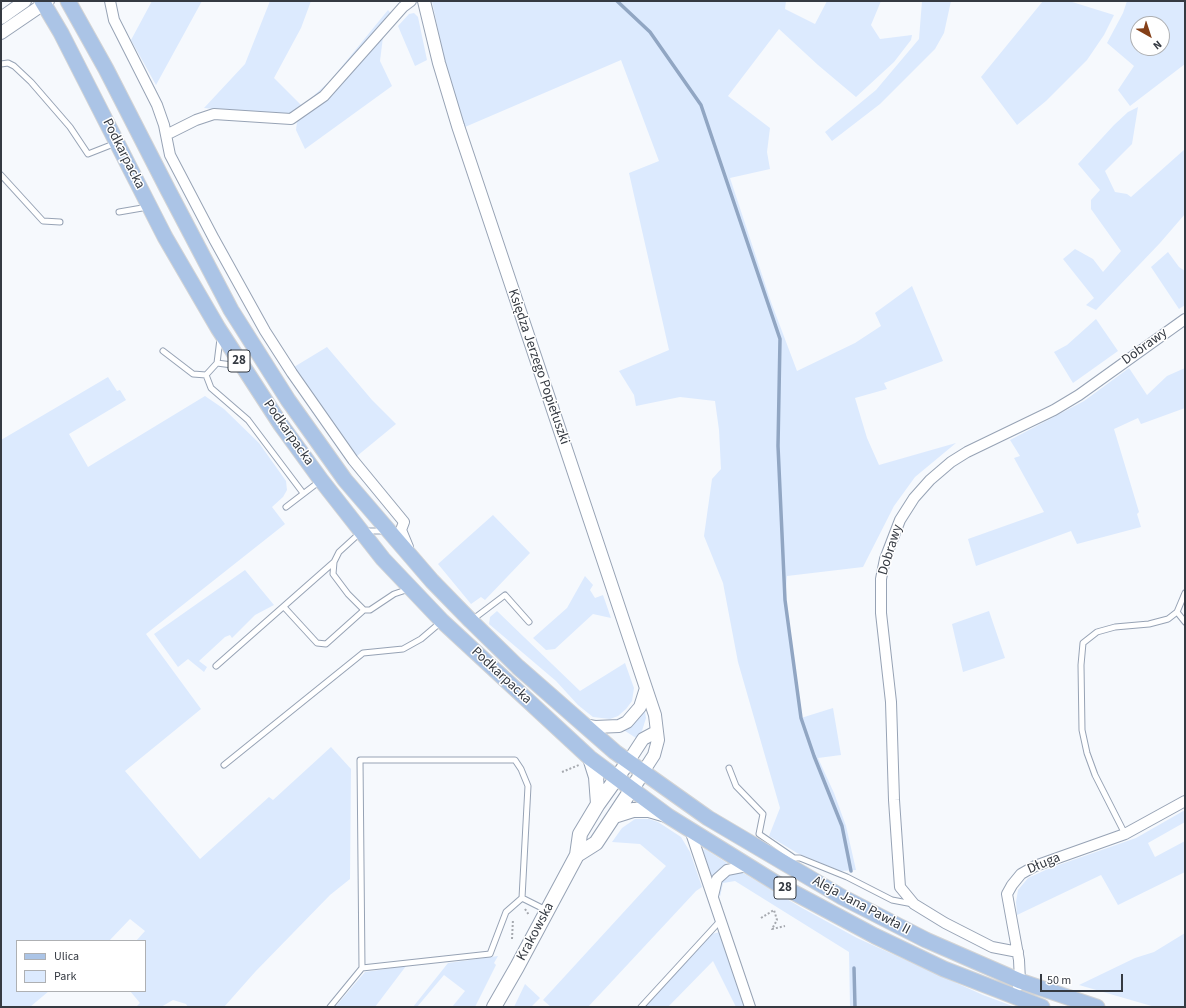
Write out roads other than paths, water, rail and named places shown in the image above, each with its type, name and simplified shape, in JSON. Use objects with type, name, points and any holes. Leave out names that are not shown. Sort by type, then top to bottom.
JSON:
[{"type":"main road","name":"Podkarpacka","points":[[68,1],[106,69],[174,203],[232,310],[288,400],[345,480],[417,564],[471,621],[518,667],[628,762]]},
{"type":"main road","name":"Podkarpacka","points":[[45,2],[190,282],[248,375],[293,442],[321,480],[383,559],[442,621],[585,761],[616,777],[632,789]]},
{"type":"main road","points":[[585,761],[596,777],[598,804]]},
{"type":"main road","points":[[616,777],[628,762]]},
{"type":"main road","name":"28","points":[[628,762],[642,772]]},
{"type":"main road","name":"Księdza Jerzego Popiełuszki","points":[[632,789],[642,772]]},
{"type":"main road","name":"Aleja Jana Pawła II","points":[[642,772],[708,818],[804,876],[926,940],[1020,981],[1097,1007]]},
{"type":"main road","name":"Krakowska","points":[[494,1007],[577,855],[580,834],[616,777]]},
{"type":"main road","name":"Aleja Jana Pawła II","points":[[632,789],[668,816],[747,866],[875,936],[944,969],[1042,1007]]},
{"type":"main road","name":"Krakowska","points":[[577,855],[596,843],[632,789]]},
{"type":"main road","points":[[614,816],[633,810],[649,810],[668,816]]},
{"type":"street","points":[[1,18],[25,1]]},
{"type":"street","points":[[110,1],[114,20],[157,106],[166,134],[170,155],[200,215],[265,330],[292,373],[331,430],[396,512],[397,516],[392,522],[384,526]]},
{"type":"street","points":[[166,134],[196,120],[214,114],[291,118],[324,96],[403,7],[411,1]]},
{"type":"street","name":"Księdza Jerzego Popiełuszki","points":[[424,1],[439,63],[458,126],[655,715],[658,740],[654,755],[642,772]]},
{"type":"street","points":[[1,33],[45,2]]},
{"type":"street","name":"Dobrawy","points":[[914,904],[900,887],[894,800],[892,702],[881,613],[881,579],[885,559],[900,520],[914,498],[930,480],[952,462],[967,452],[1054,410],[1079,395],[1185,319]]},
{"type":"street","name":"Podkarpacka","points":[[396,512],[404,522],[401,530],[402,535],[417,564]]},
{"type":"street","points":[[583,724],[595,727],[619,726],[627,722],[640,707],[646,688]]},
{"type":"street","points":[[628,762],[643,739],[656,732]]},
{"type":"street","name":"Długa","points":[[1013,997],[1020,981],[1018,952],[1007,894],[1020,874],[1035,866],[1125,834],[1185,801]]},
{"type":"street","points":[[690,830],[750,1007]]},
{"type":"street","points":[[713,896],[718,879],[727,870],[734,867],[747,866]]},
{"type":"street","points":[[914,904],[992,947],[1018,952]]},
{"type":"lane","points":[[1,64],[8,63],[14,66],[32,82],[70,127],[88,154],[117,143]]},
{"type":"lane","points":[[1,175],[43,221],[60,222]]},
{"type":"lane","points":[[119,212],[150,207]]},
{"type":"lane","points":[[206,375],[217,363],[220,346],[218,328]]},
{"type":"lane","points":[[163,351],[193,374],[206,375]]},
{"type":"lane","points":[[217,363],[232,365],[248,375]]},
{"type":"lane","points":[[206,375],[211,388],[248,420],[303,493]]},
{"type":"lane","points":[[286,506],[321,480]]},
{"type":"lane","points":[[216,666],[334,562],[339,552],[362,531],[384,526]]},
{"type":"lane","points":[[334,562],[333,574],[348,594],[364,610]]},
{"type":"lane","points":[[284,607],[317,643],[326,644],[364,610],[370,610],[394,594],[410,588]]},
{"type":"lane","points":[[1125,834],[1094,775],[1087,753],[1082,730],[1081,665],[1083,643],[1097,632],[1115,627],[1149,624],[1168,619],[1176,612],[1185,593]]},
{"type":"lane","points":[[471,621],[505,595],[529,622]]},
{"type":"lane","points":[[1176,612],[1185,622]]},
{"type":"lane","points":[[224,765],[363,653],[403,649],[421,639],[442,621]]},
{"type":"lane","points":[[330,1007],[362,968],[360,760],[515,760],[521,768],[528,786],[522,898],[506,912],[490,954],[362,968]]},
{"type":"lane","points":[[730,768],[736,786],[763,814],[759,834]]},
{"type":"lane","points":[[744,840],[759,834]]},
{"type":"lane","points":[[759,834],[794,858],[804,876]]},
{"type":"lane","points":[[794,858],[800,858],[847,877],[892,900],[914,904]]},
{"type":"lane","points":[[522,898],[547,911]]},
{"type":"lane","points":[[641,1007],[720,921]]},
{"type":"waterway","points":[[617,1],[650,32],[701,105],[780,339],[778,446],[785,600],[801,718],[814,756],[842,826],[851,871]]},
{"type":"waterway","points":[[854,968],[855,1007]]}]
